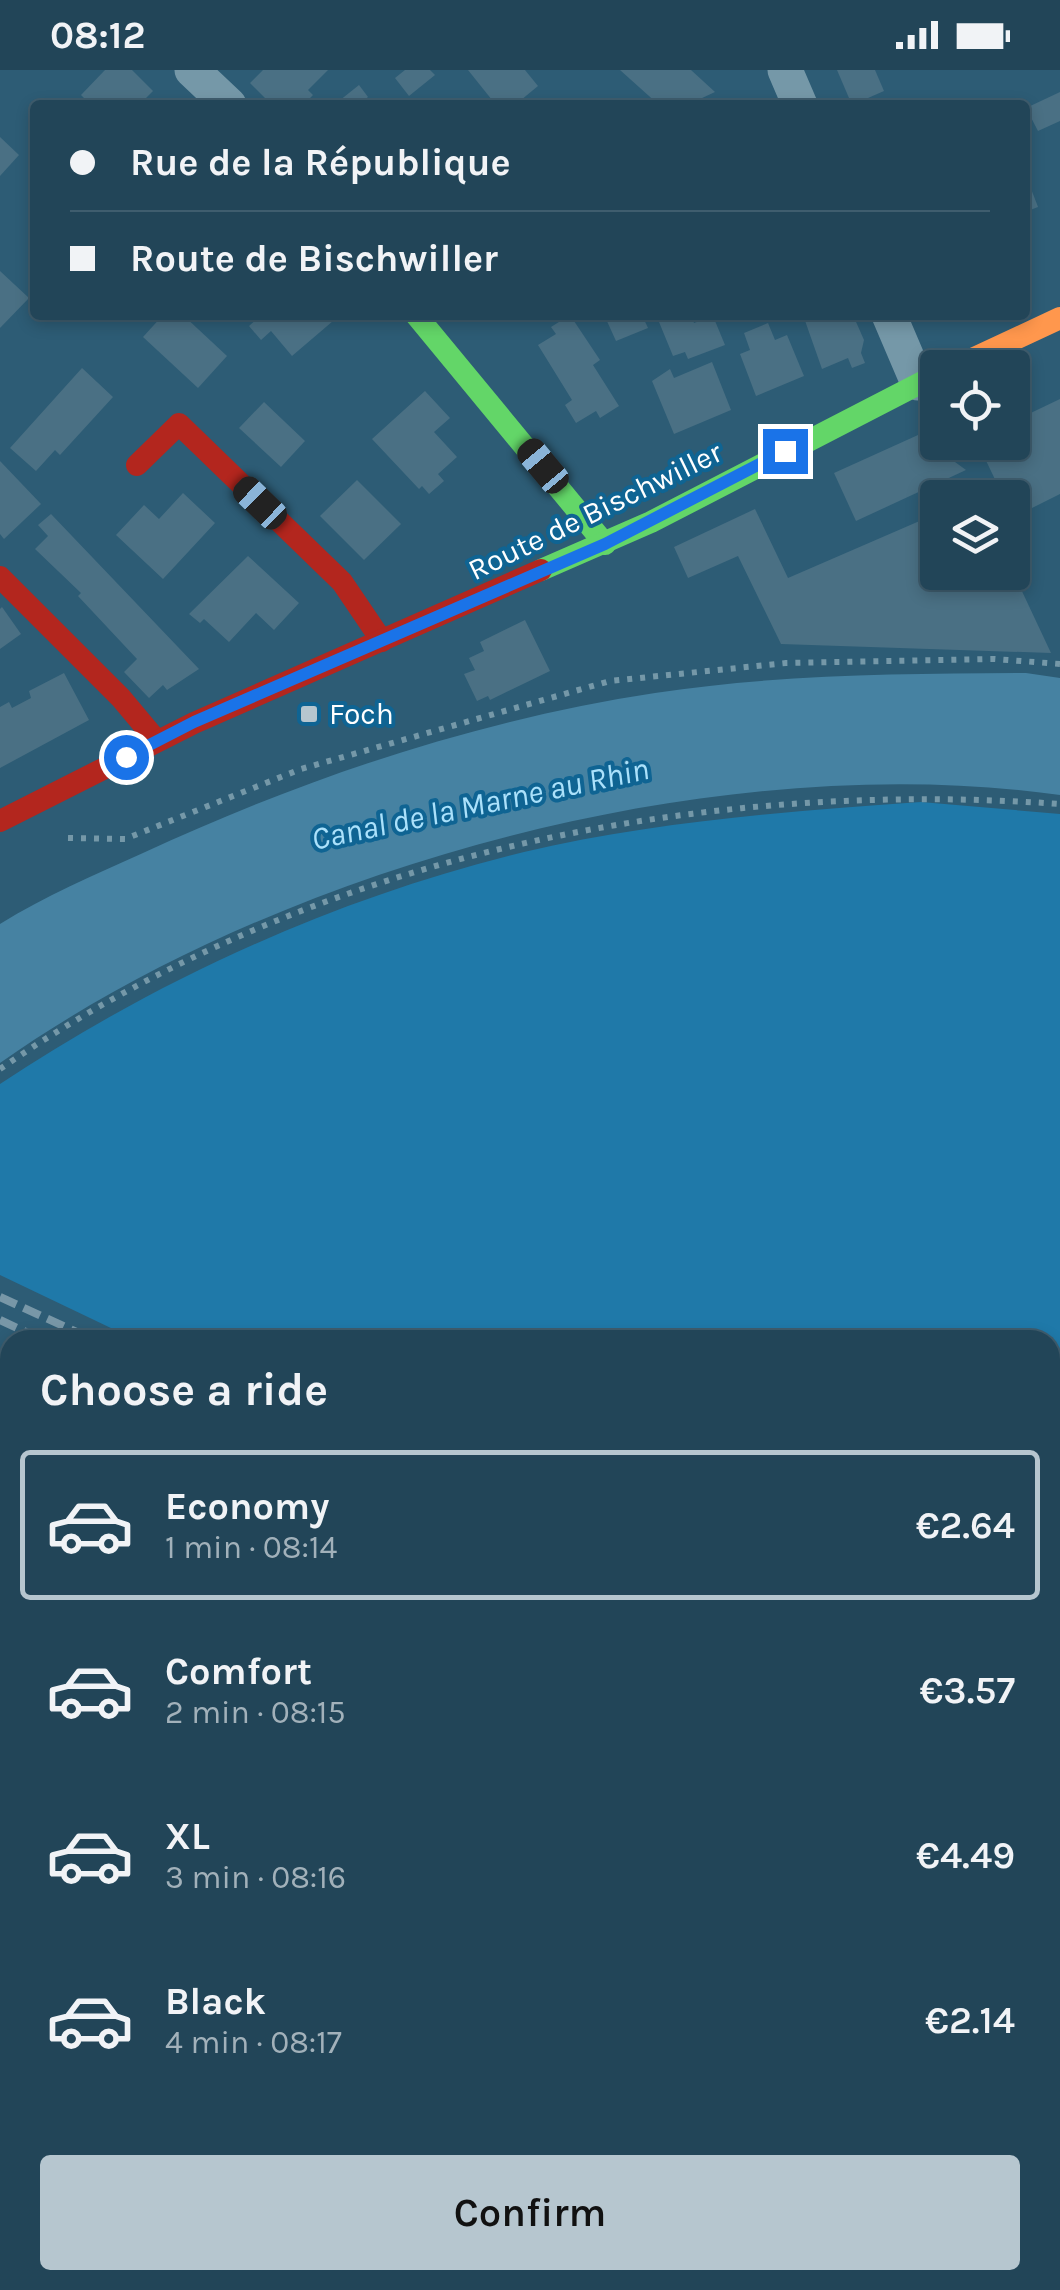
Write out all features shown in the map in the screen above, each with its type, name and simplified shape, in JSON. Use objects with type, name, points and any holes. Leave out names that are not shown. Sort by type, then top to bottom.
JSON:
[{"type":"main road","points":[[992,350],[1060,318]]},
{"type":"main road","points":[[420,320],[605,544]]},
{"type":"main road","name":"Route de Bischwiller","points":[[0,821],[157,741],[605,544],[920,383]]},
{"type":"main road","points":[[136,465],[179,424],[342,582],[382,641]]},
{"type":"main road","points":[[0,577],[121,698],[157,741]]},
{"type":"street","points":[[192,70],[223,100]]},
{"type":"street","points":[[785,70],[798,100]]},
{"type":"street","points":[[892,320],[920,366]]},
{"type":"path","points":[[54,838],[124,838],[301,769],[610,682],[805,662],[994,660],[1060,664]]},
{"type":"path","points":[[0,1069],[149,981],[242,938],[352,894],[524,842],[627,820],[762,803],[905,797],[1060,804]]},
{"type":"shaded area","points":[[921,802],[1060,814],[1060,1330],[115,1330],[0,1275],[0,1084],[61,1045],[187,976],[385,893],[454,871],[572,842],[671,825]]},
{"type":"water","name":"Canal de la Marne au Rhin","points":[[1026,673],[1060,678],[1060,795],[928,785],[789,789],[648,806],[507,837],[368,879],[236,931],[112,993],[0,1063],[0,924],[88,878],[266,800],[457,736],[655,693],[794,679]]},
{"type":"building","points":[[105,70],[132,70],[153,91],[144,100],[86,100],[81,95]]},
{"type":"building","points":[[263,70],[328,70],[308,90],[313,95],[308,100],[267,100],[250,83]]},
{"type":"building","points":[[405,70],[430,70],[435,75],[409,96],[395,78]]},
{"type":"building","points":[[468,70],[525,70],[538,86],[521,100],[492,100]]},
{"type":"building","points":[[620,70],[691,70],[715,92],[698,100],[653,100]]},
{"type":"building","points":[[837,70],[875,70],[884,91],[863,100],[850,100]]},
{"type":"building","points":[[359,85],[368,97],[364,100],[340,100]]},
{"type":"building","points":[[1060,92],[1060,121],[1038,131],[1030,106]]},
{"type":"building","points":[[0,137],[19,155],[0,176]]},
{"type":"building","points":[[1030,186],[1038,207],[1030,210]]},
{"type":"building","points":[[0,271],[29,298],[0,328]]},
{"type":"building","points":[[158,320],[188,320],[227,356],[198,388],[143,337]]},
{"type":"building","points":[[256,320],[334,320],[292,356],[271,331],[261,340],[249,326]]},
{"type":"building","points":[[562,320],[573,320],[600,360],[593,365],[619,406],[600,418],[596,411],[576,423],[565,405],[572,400],[538,345],[556,334],[551,327]]},
{"type":"building","points":[[606,320],[644,320],[648,328],[616,341]]},
{"type":"building","points":[[715,320],[725,345],[688,359],[685,352],[673,356],[659,322]]},
{"type":"building","points":[[805,320],[855,320],[864,340],[861,353],[865,363],[852,368],[848,358],[822,369]]},
{"type":"building","points":[[768,323],[775,340],[787,335],[804,376],[756,396],[740,354],[750,350],[744,333]]},
{"type":"building","points":[[712,362],[731,410],[674,434],[652,381],[670,369],[674,378]]},
{"type":"building","points":[[82,368],[113,397],[60,455],[55,450],[36,471],[10,448]]},
{"type":"building","points":[[425,391],[450,418],[434,432],[457,457],[438,474],[444,481],[429,494],[422,486],[419,489],[372,439]]},
{"type":"building","points":[[1060,399],[1060,494],[1030,509],[1030,480],[995,480],[986,460],[1030,460],[1030,413]]},
{"type":"building","points":[[264,402],[305,441],[281,467],[239,428]]},
{"type":"building","points":[[918,435],[920,460],[952,460],[966,470],[944,480],[920,480],[920,491],[856,521],[834,473]]},
{"type":"building","points":[[0,461],[41,504],[4,539],[0,534]]},
{"type":"building","points":[[357,480],[401,524],[364,560],[320,516]]},
{"type":"building","points":[[183,493],[215,523],[163,579],[116,535],[144,505],[159,519]]},
{"type":"building","points":[[755,509],[788,578],[920,521],[920,590],[1021,590],[1051,653],[781,644],[738,556],[688,578],[674,547]]},
{"type":"building","points":[[51,514],[199,669],[167,690],[163,685],[149,698],[124,672],[137,659],[78,596],[81,593],[35,549],[48,536],[38,525]]},
{"type":"building","points":[[248,556],[299,603],[274,630],[256,613],[229,642],[204,619],[200,623],[189,614]]},
{"type":"building","points":[[0,609],[21,634],[0,649]]},
{"type":"building","points":[[525,620],[550,671],[490,700],[488,696],[477,701],[464,674],[475,670],[469,658],[484,651],[480,642]]},
{"type":"building","points":[[64,673],[89,720],[0,768],[0,707],[9,702],[12,708],[31,698],[29,691]]},
{"type":"railway","points":[[0,1297],[72,1330]]},
{"type":"railway","points":[[0,1320],[22,1330]]},
{"type":"traffic: fast","points":[[420,320],[605,544]]},
{"type":"traffic: fast","points":[[541,570],[651,522],[920,383]]},
{"type":"traffic: slow","points":[[992,350],[1060,318]]},
{"type":"traffic: jam","points":[[137,465],[179,424],[342,582],[382,641]]},
{"type":"traffic: jam","points":[[0,821],[194,723],[541,570]]},
{"type":"traffic: jam","points":[[0,577],[121,698],[157,741]]},
{"type":"place","name":"Foch","points":[[309,714]]},
{"type":"route","points":[[126,757],[194,722],[605,544],[785,451]]}]
